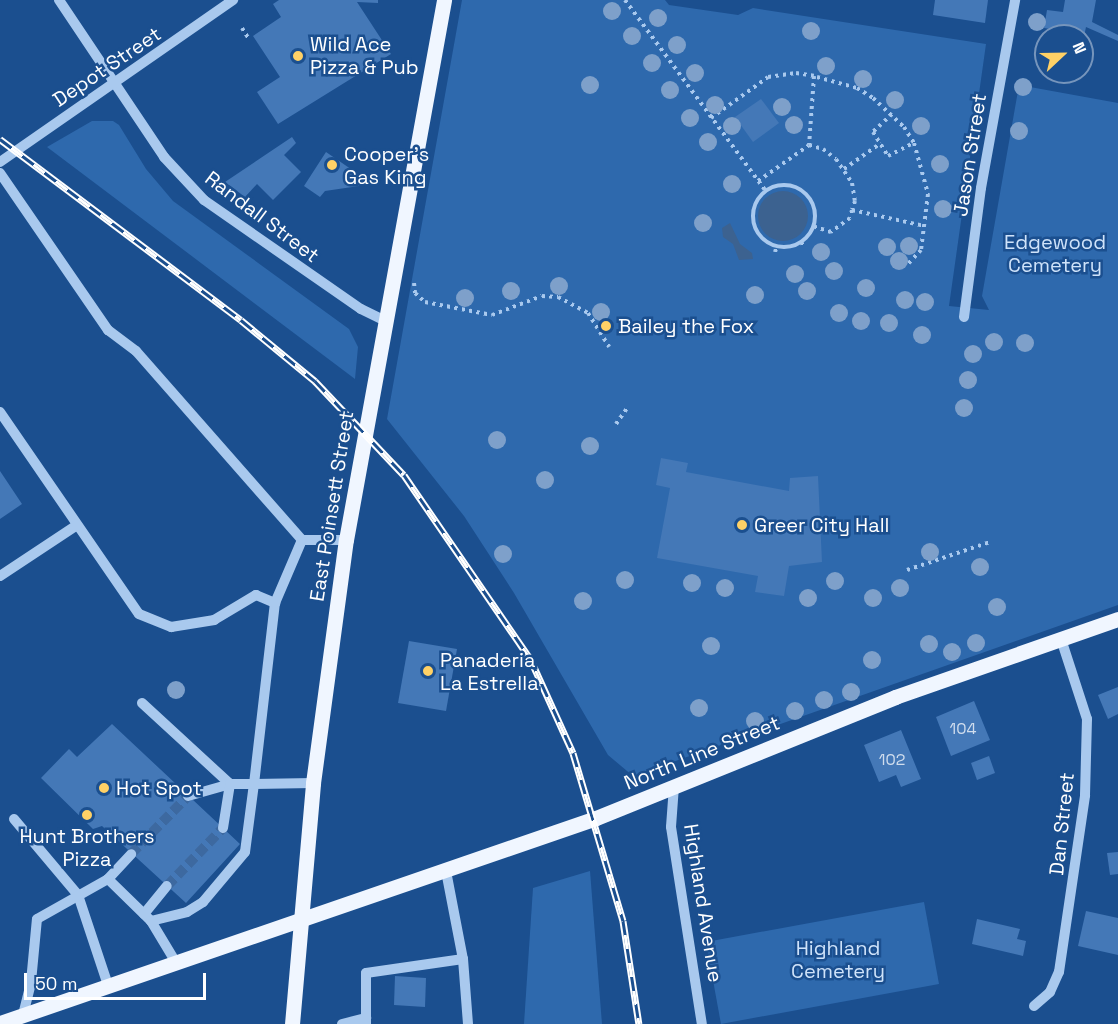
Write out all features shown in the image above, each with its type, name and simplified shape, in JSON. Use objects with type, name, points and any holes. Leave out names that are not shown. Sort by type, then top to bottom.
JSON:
[{"type":"main road","name":"East Poinsett Street","points":[[292,1024],[299,917],[313,783],[346,540],[384,320],[405,230],[444,0]]},
{"type":"main road","name":"North Line Street","points":[[0,1023],[299,917],[334,910],[446,871],[674,786],[904,694],[1118,619]]},
{"type":"street","name":"Randall Street","points":[[58,0],[164,157],[204,200],[361,309],[384,320]]},
{"type":"street","name":"Depot Street","points":[[0,162],[115,85],[233,0]]},
{"type":"street","name":"Jason Street","points":[[964,317],[981,188],[1015,0]]},
{"type":"street","points":[[0,173],[108,330],[136,351],[302,540],[346,540]]},
{"type":"street","points":[[0,412],[139,614],[171,627],[214,620],[256,595],[274,603]]},
{"type":"street","points":[[0,576],[77,525]]},
{"type":"street","points":[[147,918],[187,912],[203,902],[245,852],[274,603],[302,540]]},
{"type":"street","name":"Dan Street","points":[[1034,1006],[1050,992],[1059,972],[1084,795],[1087,719],[1061,639]]},
{"type":"street","points":[[142,703],[230,784]]},
{"type":"street","points":[[188,796],[230,784],[313,783]]},
{"type":"street","points":[[223,828],[230,784]]},
{"type":"street","name":"Highland Avenue","points":[[674,786],[671,826],[702,1024]]},
{"type":"street","points":[[14,819],[78,895],[108,985]]},
{"type":"street","points":[[23,1015],[32,982],[37,919],[108,879],[131,854]]},
{"type":"street","points":[[446,871],[463,958],[468,1024]]},
{"type":"street","points":[[108,879],[147,918],[175,961]]},
{"type":"street","points":[[147,918],[167,886]]},
{"type":"street","points":[[342,1024],[366,1021],[366,973],[463,958]]},
{"type":"path","points":[[625,0],[729,144],[766,191]]},
{"type":"path","points":[[242,28],[249,39]]},
{"type":"path","points":[[711,118],[768,77],[796,73],[857,88],[892,114],[914,143],[928,194],[921,250],[908,264]]},
{"type":"path","points":[[758,181],[809,145],[817,77]]},
{"type":"path","points":[[892,114],[873,132],[888,156],[914,143]]},
{"type":"path","points":[[844,169],[881,143]]},
{"type":"path","points":[[724,148],[729,144]]},
{"type":"path","points":[[809,145],[823,149],[844,169],[854,192],[850,218],[831,232],[813,226]]},
{"type":"path","points":[[784,185],[802,191],[813,207],[813,226],[801,242],[777,246],[762,238],[753,219],[754,208],[766,191],[784,185]]},
{"type":"path","points":[[852,210],[925,226]]},
{"type":"path","points":[[801,242],[805,248]]},
{"type":"path","points":[[775,252],[777,246]]},
{"type":"path","points":[[414,275],[415,293],[425,302],[492,315],[542,296],[574,303],[596,322],[609,347]]},
{"type":"path","points":[[616,424],[627,408]]},
{"type":"path","points":[[908,570],[990,542]]},
{"type":"green space","name":"Edgewood Cemetery","points":[[462,0],[665,0],[669,5],[738,15],[753,8],[986,44],[949,306],[989,310],[982,296],[1019,85],[1118,103],[1118,605],[633,776],[608,755],[514,593],[464,516],[387,419]]},
{"type":"green space","points":[[92,121],[113,121],[119,125],[146,169],[173,201],[349,329],[358,347],[355,379],[47,147]]},
{"type":"green space","points":[[590,871],[602,1024],[524,1024],[533,888]]},
{"type":"green space","name":"Highland Cemetery","points":[[924,902],[939,984],[721,1024],[706,942]]},
{"type":"shaded area","points":[[783,191],[792,193],[803,202],[808,216],[806,225],[797,236],[783,241],[774,239],[763,230],[758,216],[760,207],[769,196]]},
{"type":"shaded area","points":[[730,223],[740,244],[752,253],[753,259],[739,260],[733,244],[723,237],[722,228]]},
{"type":"building","points":[[279,0],[378,0],[378,3],[357,2],[391,54],[278,124],[257,92],[280,77],[253,36],[281,17],[273,4]]},
{"type":"building","points":[[935,0],[988,0],[985,23],[933,15]]},
{"type":"building","points":[[1065,0],[1096,0],[1092,22],[1118,35],[1118,41],[1094,30],[1094,24],[1045,24],[1047,10],[1063,12]]},
{"type":"building","points":[[761,99],[779,123],[753,142],[735,117]]},
{"type":"building","points":[[292,137],[296,143],[284,155],[301,172],[273,200],[257,184],[245,197],[225,182]]},
{"type":"building","name":"Cooper's Gas King","points":[[326,152],[364,178],[359,186],[325,191],[320,197],[304,186]]},
{"type":"building","name":"Greer City Hall","points":[[661,458],[688,463],[686,472],[789,491],[790,478],[818,476],[822,562],[789,566],[784,596],[755,592],[758,576],[657,558],[670,488],[656,485]]},
{"type":"building","points":[[0,471],[22,504],[0,519]]},
{"type":"building","points":[[409,641],[457,649],[446,711],[398,703]]},
{"type":"building","points":[[1118,687],[1118,714],[1108,719],[1098,695]]},
{"type":"building","points":[[974,701],[990,740],[951,756],[936,717]]},
{"type":"building","points":[[112,724],[240,844],[186,903],[102,826],[93,829],[41,778],[69,749],[77,757]]},
{"type":"building","points":[[901,730],[921,779],[901,787],[896,775],[879,782],[864,745]]},
{"type":"building","points":[[989,756],[995,773],[977,780],[971,763]]},
{"type":"building","points":[[1118,852],[1118,874],[1110,875],[1107,853]]},
{"type":"building","points":[[1086,911],[1118,918],[1118,955],[1078,946]]},
{"type":"building","points":[[977,919],[1020,929],[1017,939],[1026,941],[1023,956],[972,944]]},
{"type":"building","points":[[395,976],[426,978],[425,1007],[394,1005]]},
{"type":"tunnel","points":[[131,854],[188,796]]},
{"type":"tunnel","points":[[167,886],[223,828]]},
{"type":"railway","points":[[0,139],[241,320],[315,381],[404,475],[530,658],[573,753],[623,921],[639,1024]]},
{"type":"place","name":"Wild Ace Pizza & Pub","points":[[298,56]]},
{"type":"place","name":"Cooper's Gas King","points":[[332,165]]},
{"type":"place","name":"Bailey the Fox","points":[[606,326]]},
{"type":"place","name":"Greer City Hall","points":[[742,525]]},
{"type":"place","name":"Panaderia La Estrella","points":[[428,671]]},
{"type":"place","name":"Hot Spot","points":[[104,788]]},
{"type":"place","name":"Hunt Brothers Pizza","points":[[87,815]]}]
